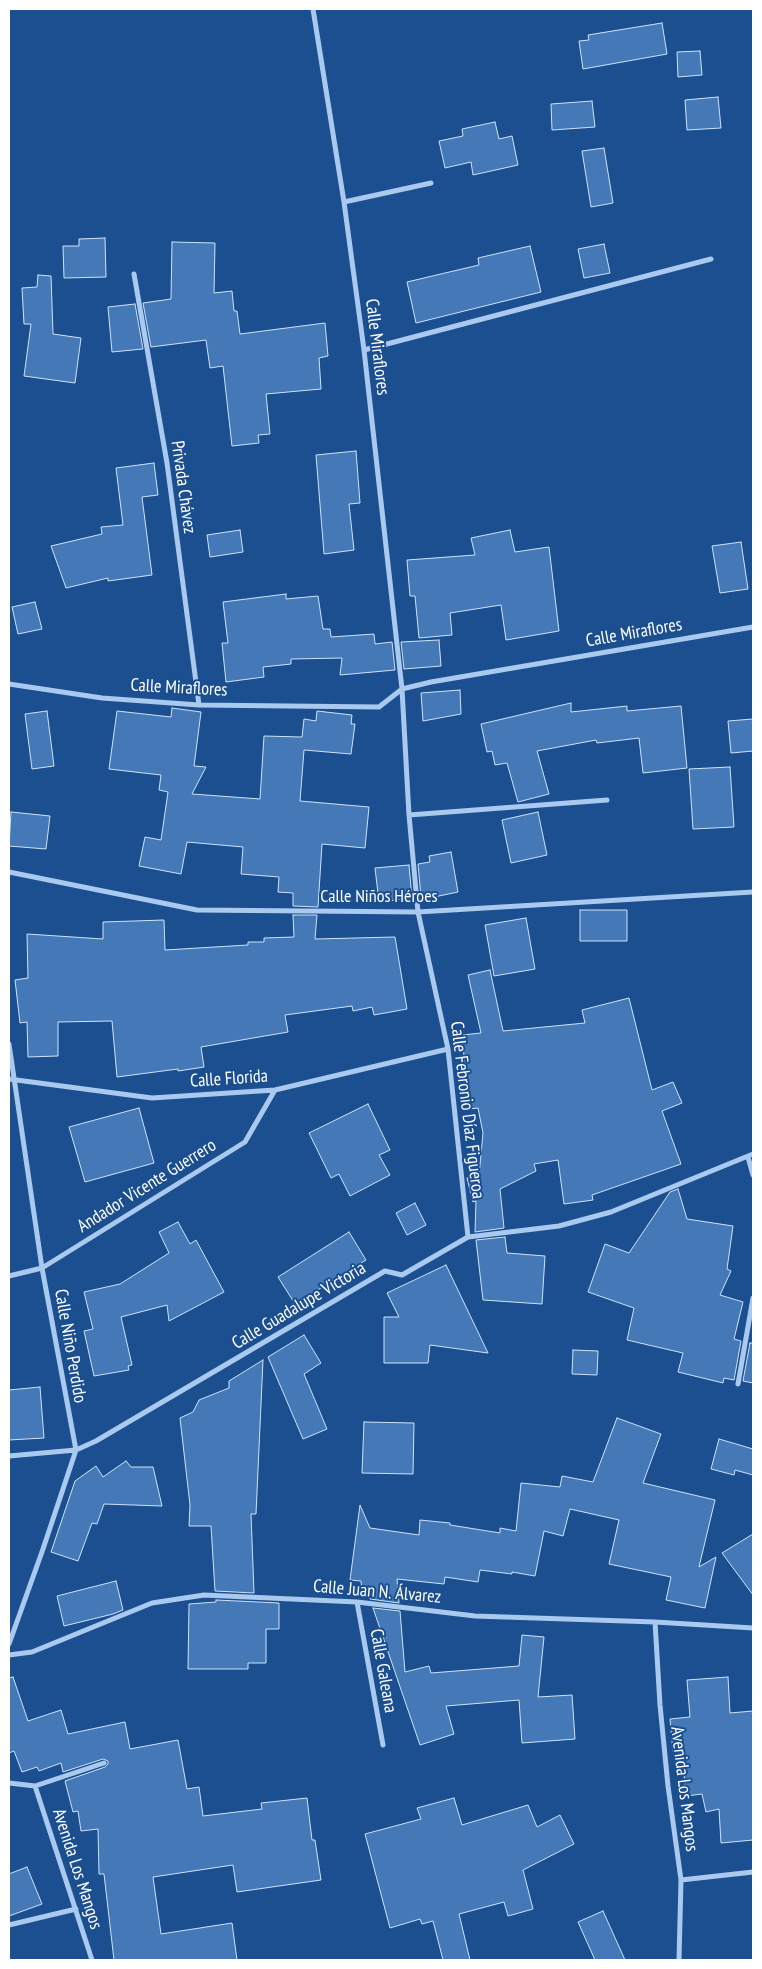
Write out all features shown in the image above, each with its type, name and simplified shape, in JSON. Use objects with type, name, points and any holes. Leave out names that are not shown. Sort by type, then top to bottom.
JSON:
[{"type":"street","name":"Calle Miraflores","points":[[313,9],[344,202],[364,350],[402,689]]},
{"type":"street","points":[[344,202],[431,183]]},
{"type":"street","points":[[364,350],[711,259]]},
{"type":"street","name":"Privada Chávez","points":[[134,274],[167,463],[199,705]]},
{"type":"street","name":"Calle Miraflores","points":[[9,684],[102,698],[199,705],[378,707],[402,689],[441,680],[753,627]]},
{"type":"street","name":"Calle Febronio Díaz Figueroa","points":[[402,689],[409,815],[418,912],[448,1049],[468,1238]]},
{"type":"street","points":[[409,815],[607,800]]},
{"type":"street","name":"Calle Niños Héroes","points":[[9,872],[197,910],[418,912],[753,892]]},
{"type":"street","name":"Calle Niño Perdido","points":[[9,1044],[16,1080],[42,1268],[76,1450],[9,1644]]},
{"type":"street","name":"Calle Florida","points":[[9,1079],[152,1098],[275,1090],[448,1049]]},
{"type":"street","name":"Andador Vicente Guerrero","points":[[9,1276],[42,1268],[245,1142],[275,1090]]},
{"type":"street","points":[[750,1155],[753,1175]]},
{"type":"street","name":"Calle Guadalupe Victoria","points":[[9,1456],[76,1450],[96,1441],[385,1271],[402,1275],[468,1238],[559,1226],[611,1212],[750,1155]]},
{"type":"street","points":[[738,1384],[753,1298]]},
{"type":"street","name":"Calle Juan N. Álvarez","points":[[9,1655],[32,1652],[152,1603],[204,1594],[357,1602],[475,1616],[655,1622],[753,1628]]},
{"type":"street","name":"Calle Galeana","points":[[357,1602],[382,1745]]},
{"type":"street","name":"Avenida Los Mangos","points":[[655,1622],[660,1705],[668,1786],[681,1880],[679,1960]]},
{"type":"street","points":[[9,1783],[35,1786],[104,1763]]},
{"type":"street","name":"Avenida Los Mangos","points":[[35,1786],[92,1960]]},
{"type":"street","points":[[681,1880],[753,1872]]},
{"type":"street","points":[[9,1925],[76,1909]]},
{"type":"building","points":[[662,23],[667,54],[583,69],[579,41],[589,40],[588,35]]},
{"type":"building","points":[[700,51],[702,75],[678,77],[677,52]]},
{"type":"building","points":[[718,97],[721,128],[687,130],[685,100]]},
{"type":"building","points":[[592,101],[595,127],[552,130],[551,104]]},
{"type":"building","points":[[495,122],[499,139],[512,136],[518,165],[473,175],[471,162],[445,168],[439,141],[463,136],[462,129]]},
{"type":"building","points":[[604,148],[613,203],[591,207],[582,151]]},
{"type":"building","points":[[105,238],[106,277],[64,278],[63,246],[79,246],[79,239]]},
{"type":"building","points":[[172,242],[215,243],[214,293],[232,291],[234,311],[237,311],[240,334],[325,323],[328,356],[319,358],[321,389],[266,394],[270,434],[258,435],[259,443],[232,446],[223,366],[210,368],[206,340],[151,347],[143,303],[171,299]]},
{"type":"building","points":[[604,244],[610,273],[584,278],[578,249]]},
{"type":"building","points":[[530,246],[541,292],[416,323],[407,282],[479,265],[478,258]]},
{"type":"building","points":[[38,275],[51,276],[53,334],[81,338],[75,383],[24,376],[31,324],[24,324],[22,288],[37,287]]},
{"type":"building","points":[[135,304],[143,349],[112,352],[108,307]]},
{"type":"building","points":[[356,451],[360,503],[349,504],[354,550],[324,554],[316,455]]},
{"type":"building","points":[[154,463],[158,495],[142,497],[152,575],[108,581],[108,578],[66,588],[51,546],[102,534],[101,527],[123,525],[116,468]]},
{"type":"building","points":[[240,530],[243,552],[210,557],[207,535]]},
{"type":"building","points":[[510,530],[515,552],[549,547],[559,631],[506,640],[501,605],[450,613],[452,635],[419,638],[415,596],[410,596],[407,560],[475,555],[471,538]]},
{"type":"building","points":[[741,542],[748,589],[720,593],[712,546]]},
{"type":"building","points":[[286,594],[286,599],[318,596],[323,629],[330,629],[331,637],[374,634],[375,644],[392,642],[395,670],[340,675],[342,658],[291,659],[291,664],[263,667],[264,677],[226,682],[222,643],[228,643],[223,602]]},
{"type":"building","points":[[35,602],[42,629],[18,634],[12,607]]},
{"type":"building","points":[[439,640],[441,666],[404,669],[401,642]]},
{"type":"building","points":[[460,690],[461,714],[423,721],[421,693]]},
{"type":"building","points":[[571,703],[571,712],[627,706],[627,711],[681,706],[687,768],[643,773],[639,738],[597,743],[596,740],[537,751],[549,794],[518,802],[507,763],[495,765],[492,751],[487,752],[481,724]]},
{"type":"building","points":[[172,708],[201,712],[194,766],[206,767],[192,794],[260,799],[264,736],[302,737],[304,719],[316,721],[317,711],[352,715],[351,724],[355,724],[351,754],[304,750],[300,801],[369,807],[365,848],[322,844],[318,907],[293,906],[293,893],[278,892],[279,877],[241,874],[243,847],[187,842],[181,874],[139,866],[145,837],[161,840],[168,792],[159,790],[161,775],[109,769],[117,711],[171,717]]},
{"type":"building","points":[[47,711],[54,766],[32,769],[25,714]]},
{"type":"building","points":[[753,719],[753,751],[731,753],[728,721]]},
{"type":"building","points":[[730,767],[734,827],[693,829],[689,769]]},
{"type":"building","points":[[11,812],[50,816],[46,849],[9,846]]},
{"type":"building","points":[[538,812],[547,855],[511,863],[502,820]]},
{"type":"building","points":[[451,852],[458,892],[434,897],[421,897],[418,864],[430,862],[429,856]]},
{"type":"building","points":[[409,865],[412,898],[379,902],[375,868]]},
{"type":"building","points":[[580,910],[627,910],[627,941],[580,941]]},
{"type":"building","points":[[293,915],[317,915],[315,939],[395,937],[407,1009],[374,1015],[372,1007],[353,1011],[352,1006],[285,1015],[288,1032],[201,1047],[204,1067],[178,1071],[178,1069],[117,1077],[112,1021],[58,1022],[58,1056],[28,1057],[27,1022],[20,1023],[15,980],[28,978],[27,934],[103,939],[103,922],[164,920],[165,950],[248,945],[248,942],[264,942],[264,938],[294,937]]},
{"type":"building","points":[[526,918],[535,969],[494,976],[485,925]]},
{"type":"building","points":[[490,970],[503,1031],[585,1023],[582,1010],[629,998],[652,1090],[673,1082],[682,1103],[662,1111],[681,1164],[592,1195],[593,1200],[564,1204],[558,1160],[534,1164],[536,1171],[500,1189],[504,1228],[475,1232],[476,1201],[473,1202],[467,1178],[479,1175],[483,1133],[478,1108],[469,1109],[462,1035],[481,1033],[468,975]]},
{"type":"building","points":[[368,1104],[390,1150],[379,1155],[390,1175],[350,1196],[339,1174],[331,1178],[309,1133]]},
{"type":"building","points":[[139,1108],[154,1163],[85,1182],[69,1127]]},
{"type":"building","points":[[678,1189],[687,1219],[733,1226],[727,1269],[731,1271],[720,1295],[743,1302],[734,1339],[741,1341],[734,1380],[724,1378],[723,1383],[678,1372],[683,1353],[627,1340],[634,1308],[588,1292],[605,1244],[629,1253],[670,1192]]},
{"type":"building","points":[[415,1203],[426,1225],[407,1235],[396,1213]]},
{"type":"building","points":[[178,1222],[190,1244],[196,1240],[224,1292],[169,1321],[167,1305],[121,1317],[132,1365],[128,1366],[129,1370],[94,1376],[84,1331],[93,1329],[84,1292],[120,1284],[169,1253],[159,1232]]},
{"type":"building","points":[[349,1232],[366,1260],[295,1304],[278,1277]]},
{"type":"building","points":[[505,1237],[507,1253],[545,1256],[542,1304],[483,1300],[476,1240]]},
{"type":"building","points":[[446,1265],[488,1353],[430,1345],[428,1363],[384,1363],[384,1317],[399,1317],[387,1293]]},
{"type":"building","points":[[304,1335],[321,1363],[304,1374],[327,1429],[303,1439],[268,1357]]},
{"type":"building","points":[[750,1343],[753,1343],[753,1383],[743,1381]]},
{"type":"building","points":[[573,1350],[598,1351],[597,1375],[572,1374]]},
{"type":"building","points":[[263,1360],[256,1514],[251,1514],[254,1593],[215,1591],[211,1526],[189,1526],[190,1505],[180,1418],[193,1412],[199,1400],[229,1388],[229,1381]]},
{"type":"building","points":[[40,1387],[44,1438],[9,1440],[9,1390]]},
{"type":"building","points":[[617,1418],[661,1434],[643,1483],[715,1500],[699,1567],[716,1557],[705,1608],[666,1600],[671,1577],[609,1564],[619,1520],[570,1509],[563,1536],[544,1531],[535,1576],[480,1570],[478,1582],[445,1577],[444,1584],[397,1579],[399,1603],[370,1599],[368,1594],[362,1595],[361,1581],[350,1580],[360,1505],[370,1528],[419,1535],[420,1520],[450,1523],[450,1525],[500,1533],[500,1528],[516,1531],[521,1483],[560,1487],[562,1476],[593,1482]]},
{"type":"building","points":[[364,1422],[414,1423],[413,1474],[362,1473]]},
{"type":"building","points":[[719,1439],[753,1449],[753,1475],[735,1470],[734,1475],[711,1469]]},
{"type":"building","points":[[126,1461],[131,1467],[153,1467],[162,1506],[104,1504],[97,1524],[92,1523],[78,1561],[51,1552],[75,1481],[96,1466],[103,1477]]},
{"type":"building","points":[[753,1534],[753,1595],[722,1553]]},
{"type":"building","points":[[116,1581],[123,1610],[64,1626],[57,1596]]},
{"type":"building","points":[[216,1600],[279,1603],[279,1629],[266,1629],[266,1663],[248,1663],[248,1669],[188,1669],[189,1604],[216,1602]]},
{"type":"building","points":[[373,1608],[400,1611],[405,1672],[429,1666],[431,1673],[519,1666],[522,1635],[544,1637],[538,1697],[572,1695],[575,1739],[522,1743],[519,1700],[446,1706],[454,1734],[420,1745]]},
{"type":"building","points":[[13,1677],[28,1721],[61,1710],[68,1734],[125,1722],[130,1749],[178,1740],[187,1789],[199,1787],[203,1816],[262,1809],[261,1803],[307,1798],[312,1840],[315,1840],[321,1880],[237,1892],[233,1865],[153,1877],[161,1934],[232,1923],[237,1960],[114,1960],[104,1874],[99,1874],[98,1829],[81,1831],[78,1811],[73,1812],[65,1781],[105,1767],[108,1761],[103,1759],[63,1772],[61,1763],[39,1771],[37,1767],[22,1772],[14,1751],[9,1753],[9,1678]]},
{"type":"building","points":[[728,1677],[730,1713],[753,1711],[753,1840],[721,1843],[719,1809],[706,1812],[702,1794],[686,1796],[682,1752],[673,1752],[670,1719],[690,1717],[687,1680]]},
{"type":"building","points":[[454,1798],[462,1825],[528,1805],[537,1827],[560,1815],[574,1844],[523,1870],[533,1909],[508,1916],[504,1902],[459,1914],[470,1960],[443,1960],[433,1921],[422,1924],[420,1919],[390,1928],[365,1834],[421,1819],[417,1808]]},
{"type":"building","points":[[27,1867],[42,1904],[9,1916],[9,1874]]},
{"type":"building","points":[[603,1911],[625,1960],[595,1960],[578,1922]]}]
